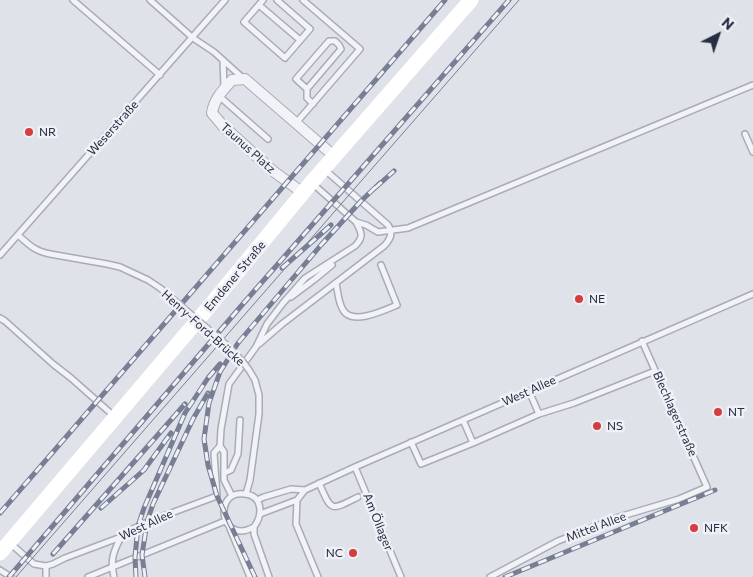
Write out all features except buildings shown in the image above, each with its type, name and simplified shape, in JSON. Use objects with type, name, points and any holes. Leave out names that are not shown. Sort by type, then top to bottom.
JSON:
[{"type":"street","name":"Emdener Straße","points":[[5,547],[202,316],[334,156],[472,0]]},
{"type":"street","points":[[221,92],[232,80],[245,79],[334,156]]},
{"type":"street","name":"Taunus Platz","points":[[221,92],[213,106],[212,113],[223,126],[273,171],[307,188]]},
{"type":"lane","points":[[73,0],[160,75]]},
{"type":"lane","points":[[150,0],[193,38],[214,52],[245,79]]},
{"type":"lane","name":"Weserstraße","points":[[0,254],[225,0]]},
{"type":"lane","points":[[263,0],[244,22],[285,58],[310,29],[277,0]]},
{"type":"lane","points":[[296,123],[360,49],[303,0]]},
{"type":"lane","points":[[259,5],[300,40]]},
{"type":"lane","points":[[308,89],[296,79],[329,41],[335,41],[341,50],[308,89],[307,98],[313,104]]},
{"type":"lane","points":[[222,60],[221,92],[268,139]]},
{"type":"lane","points":[[307,188],[356,222],[378,232],[408,228],[753,85]]},
{"type":"lane","points":[[745,134],[753,152]]},
{"type":"lane","points":[[256,347],[282,324],[384,246],[391,237],[391,230],[388,225],[324,168]]},
{"type":"lane","points":[[232,496],[224,480],[224,452],[220,446],[220,429],[229,384],[256,347],[267,324],[305,278],[343,255],[360,241],[360,230],[356,222]]},
{"type":"lane","name":"Henry-Ford-Brücke","points":[[18,235],[40,252],[120,267],[148,280],[160,288],[243,362],[255,380],[259,395],[259,414],[250,480],[246,494]]},
{"type":"lane","points":[[336,283],[339,303],[346,314],[355,317],[382,311],[397,305],[381,265]]},
{"type":"lane","name":"West Allee","points":[[297,500],[305,490],[319,483],[753,294]]},
{"type":"lane","points":[[0,318],[115,417]]},
{"type":"lane","name":"Blechlagerstraße","points":[[642,342],[706,487]]},
{"type":"lane","points":[[411,442],[422,464],[539,414],[574,403],[655,371]]},
{"type":"lane","points":[[529,391],[539,414]]},
{"type":"lane","points":[[224,473],[232,470],[238,454],[240,420]]},
{"type":"lane","points":[[463,420],[473,443]]},
{"type":"lane","points":[[220,446],[214,453],[217,496],[226,502]]},
{"type":"lane","name":"Am Öllager","points":[[356,467],[401,577]]},
{"type":"lane","points":[[319,483],[328,502],[332,506],[337,507],[358,497]]},
{"type":"lane","name":"Mittel Allee","points":[[490,577],[558,541],[619,517],[680,499],[706,487]]},
{"type":"lane","name":"West Allee","points":[[256,500],[291,489],[305,490]]},
{"type":"lane","points":[[250,577],[223,515],[226,502],[232,496],[239,494],[254,497],[260,507],[260,514],[254,527],[254,534],[269,577]]},
{"type":"lane","name":"West Allee","points":[[46,566],[120,537],[147,522],[217,496]]},
{"type":"lane","points":[[260,514],[297,500],[296,524],[318,577]]},
{"type":"lane","points":[[226,522],[232,528],[243,531],[254,527]]},
{"type":"lane","name":"West Allee","points":[[88,577],[226,522]]},
{"type":"lane","points":[[114,577],[111,567],[114,551],[120,537]]},
{"type":"lane","points":[[5,547],[34,564],[46,566],[46,577]]},
{"type":"lane","points":[[0,570],[11,577]]},
{"type":"tram line","points":[[16,577],[519,0]]},
{"type":"railway","points":[[0,513],[445,0]]},
{"type":"railway","points":[[9,577],[242,305],[509,0]]},
{"type":"railway","points":[[375,188],[394,171]]},
{"type":"railway","points":[[255,577],[217,496],[208,465],[204,439],[209,403],[220,372],[238,343],[321,245],[380,183]]},
{"type":"railway","points":[[282,268],[331,225]]},
{"type":"railway","points":[[136,577],[135,557],[138,526],[144,508],[185,413],[208,378],[220,364]]},
{"type":"railway","points":[[145,577],[142,555],[147,522],[153,504],[193,419],[208,393]]},
{"type":"railway","points":[[53,554],[185,404]]},
{"type":"railway","points":[[101,508],[144,470],[171,433]]},
{"type":"railway","points":[[505,577],[715,490]]},
{"type":"place","name":"NR","points":[[29,132]]},
{"type":"place","name":"NE","points":[[579,299]]},
{"type":"place","name":"NT","points":[[718,412]]},
{"type":"place","name":"NS","points":[[597,426]]},
{"type":"place","name":"NFK","points":[[694,528]]},
{"type":"place","name":"NC","points":[[353,553]]}]
